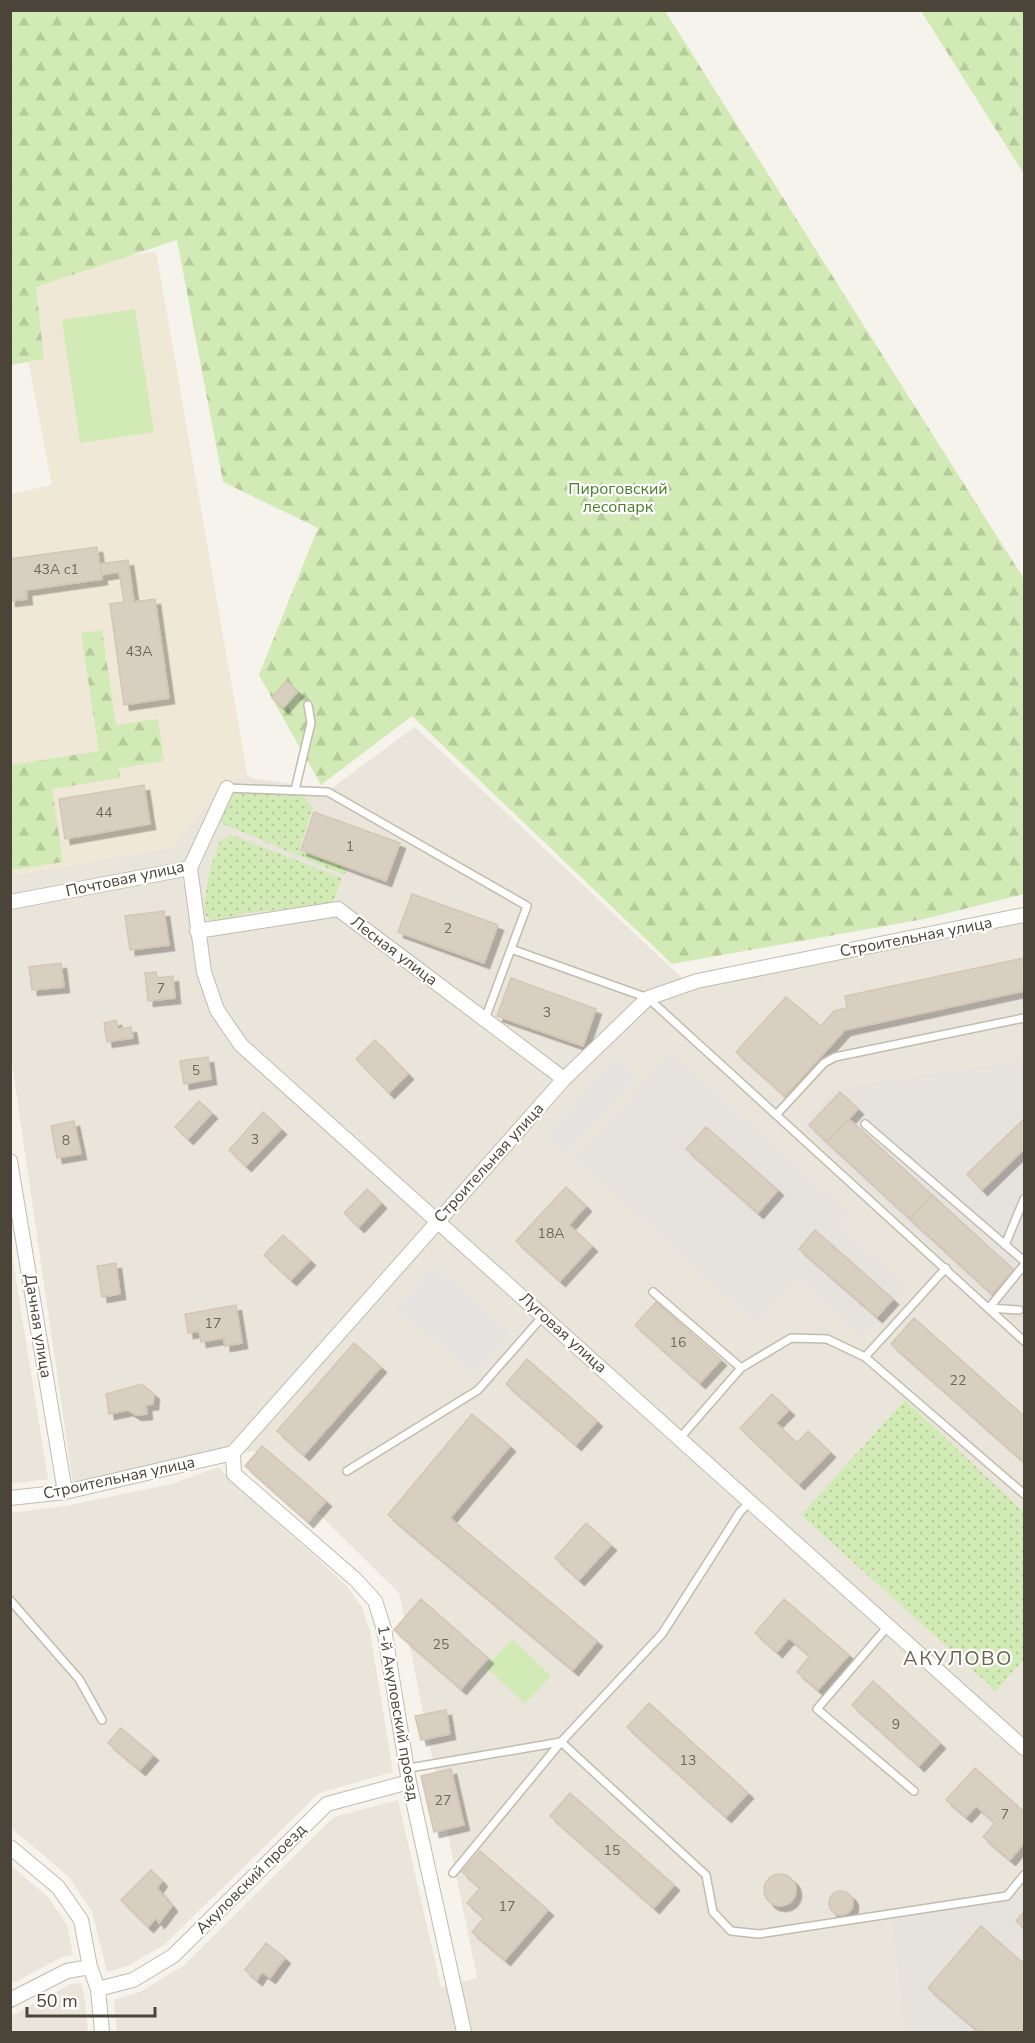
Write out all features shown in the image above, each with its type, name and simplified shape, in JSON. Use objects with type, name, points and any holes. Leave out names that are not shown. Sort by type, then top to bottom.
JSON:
[{"type":"street","name":"Почтовая улица","points":[[10,902],[190,868],[227,788]]},
{"type":"street","name":"Луговая улица","points":[[190,868],[204,972],[216,1010],[241,1045],[439,1220],[1024,1748]]},
{"type":"street","name":"Лесная улица","points":[[197,931],[338,909],[564,1079]]},
{"type":"street","name":"Строительная улица","points":[[10,1498],[64,1492],[233,1453],[564,1079],[648,998],[697,981],[1024,915]]},
{"type":"street","name":"Дачная улица","points":[[10,1161],[64,1492]]},
{"type":"street","name":"1-й Акуловский проезд","points":[[233,1453],[234,1474],[356,1580],[375,1601],[384,1629],[409,1782],[464,2032]]},
{"type":"street","name":"Акуловский проезд","points":[[98,1989],[133,1980],[173,1956],[327,1804],[409,1782]]},
{"type":"street","points":[[10,1847],[58,1887],[81,1920],[90,1967],[98,1989],[102,2032]]},
{"type":"street","points":[[10,2000],[67,1971],[90,1967]]},
{"type":"lane","points":[[295,790],[311,723],[308,705]]},
{"type":"lane","points":[[227,788],[328,792],[527,906],[485,1019]]},
{"type":"lane","points":[[511,949],[648,998],[1024,1341]]},
{"type":"lane","points":[[776,1115],[828,1060],[1024,1018]]},
{"type":"lane","points":[[865,1124],[1024,1263],[989,1308]]},
{"type":"lane","points":[[1005,1245],[1024,1199]]},
{"type":"lane","points":[[865,1357],[946,1268]]},
{"type":"lane","points":[[653,1292],[741,1368]]},
{"type":"lane","points":[[989,1308],[1019,1310]]},
{"type":"lane","points":[[347,1471],[478,1390],[544,1316]]},
{"type":"lane","points":[[680,1438],[741,1368],[791,1338],[827,1339],[865,1357],[1024,1494]]},
{"type":"lane","points":[[453,1873],[561,1742],[662,1634],[740,1512],[752,1502]]},
{"type":"lane","points":[[10,1600],[80,1679],[102,1720]]},
{"type":"lane","points":[[889,1625],[817,1709],[914,1791]]},
{"type":"lane","points":[[415,1767],[561,1742]]},
{"type":"lane","points":[[561,1742],[706,1875],[713,1912],[731,1931],[759,1934],[1007,1896],[1024,1875]]},
{"type":"shaded area","points":[[156,252],[247,774],[251,778],[329,790],[415,727],[684,980],[1024,916],[1024,2032],[117,2032],[114,2000],[140,1992],[183,1966],[334,1817],[398,1800],[441,1987],[477,1978],[399,1593],[255,1451],[169,1464],[73,1484],[10,1050],[10,495],[52,485],[12,273]]},
{"type":"shaded area","points":[[156,252],[247,775],[220,789],[172,848],[11,876],[10,495],[52,485],[12,273]]},
{"type":"shaded area","points":[[670,1050],[852,1214],[842,1226],[909,1286],[862,1338],[797,1279],[756,1324],[573,1159]]},
{"type":"shaded area","points":[[615,1057],[637,1077],[567,1155],[545,1135]]},
{"type":"shaded area","points":[[1024,1060],[1024,1331],[802,1127],[834,1088]]},
{"type":"shaded area","points":[[10,1242],[48,1479],[11,1484],[10,1484]]},
{"type":"shaded area","points":[[434,1264],[511,1332],[473,1375],[396,1308]]},
{"type":"shaded area","points":[[219,1467],[228,1478],[346,1585],[362,1607],[370,1632],[393,1772],[319,1793],[164,1945],[127,1966],[107,1972],[92,1911],[68,1876],[11,1828],[10,1513],[66,1506],[171,1484]]},
{"type":"shaded area","points":[[10,1865],[48,1897],[67,1925],[73,1955],[62,1957],[11,1984]]},
{"type":"shaded area","points":[[1024,1887],[1024,2032],[905,2032],[892,1918],[1012,1901]]},
{"type":"shaded area","points":[[81,1983],[88,2032],[11,2032],[11,2016],[71,1984]]},
{"type":"green space","name":"Пироговский лесопарк","points":[[11,11],[665,11],[1024,579],[1024,894],[924,919],[672,964],[412,716],[321,785],[259,675],[318,528],[223,482],[177,240],[36,287],[44,359],[11,365]]},
{"type":"green space","points":[[921,11],[1024,11],[1024,174]]},
{"type":"green space","points":[[135,309],[154,432],[80,443],[62,320]]},
{"type":"green space","points":[[102,630],[116,725],[158,719],[164,761],[119,768],[120,778],[52,789],[63,862],[11,870],[11,765],[99,751],[81,633]]},
{"type":"green space","points":[[229,791],[304,796],[313,808],[299,850],[347,867],[344,875],[216,821]]},
{"type":"green space","points":[[229,834],[342,878],[332,905],[246,913],[227,920],[211,920],[204,914],[209,875],[221,838],[226,839]]},
{"type":"green space","points":[[905,1400],[1024,1512],[1024,1659],[996,1691],[801,1515]]},
{"type":"green space","points":[[512,1639],[551,1676],[525,1704],[486,1667]]},
{"type":"building","points":[[97,547],[102,579],[26,590],[27,599],[10,601],[10,559]]},
{"type":"building","points":[[128,560],[134,602],[155,599],[169,698],[124,705],[110,604],[124,602],[119,572],[101,575],[100,564]]},
{"type":"building","points":[[286,681],[298,691],[283,708],[272,698]]},
{"type":"building","points":[[144,785],[150,824],[65,839],[59,799]]},
{"type":"building","points":[[314,812],[400,843],[386,881],[301,850]]},
{"type":"building","points":[[412,894],[498,925],[484,963],[398,932]]},
{"type":"building","points":[[164,911],[169,945],[130,950],[125,916]]},
{"type":"building","points":[[1024,958],[1024,991],[845,1030],[785,1096],[736,1052],[786,997],[821,1026],[834,1011],[847,1008],[845,996]]},
{"type":"building","points":[[61,963],[64,987],[32,990],[29,967]]},
{"type":"building","points":[[156,972],[157,978],[173,976],[175,998],[148,1001],[145,973]]},
{"type":"building","points":[[511,978],[596,1009],[583,1046],[497,1016]]},
{"type":"building","points":[[116,1020],[118,1029],[131,1027],[133,1038],[107,1042],[104,1023]]},
{"type":"building","points":[[375,1040],[408,1074],[389,1093],[356,1059]]},
{"type":"building","points":[[208,1057],[211,1079],[184,1084],[180,1061]]},
{"type":"building","points":[[840,1092],[858,1109],[827,1142],[809,1125]]},
{"type":"building","points":[[199,1101],[212,1113],[188,1139],[175,1127]]},
{"type":"building","points":[[263,1112],[281,1129],[246,1166],[229,1150]]},
{"type":"building","points":[[849,1119],[932,1195],[910,1219],[827,1142]]},
{"type":"building","points":[[1024,1119],[1024,1149],[982,1190],[967,1174]]},
{"type":"building","points":[[74,1121],[81,1154],[57,1158],[51,1126]]},
{"type":"building","points":[[706,1127],[778,1190],[758,1213],[686,1149]]},
{"type":"building","points":[[566,1187],[586,1206],[569,1225],[592,1246],[560,1281],[516,1241]]},
{"type":"building","points":[[367,1189],[381,1203],[359,1227],[344,1213]]},
{"type":"building","points":[[932,1195],[1014,1270],[992,1294],[910,1219]]},
{"type":"building","points":[[815,1230],[893,1299],[877,1317],[799,1249]]},
{"type":"building","points":[[283,1235],[310,1260],[291,1280],[264,1255]]},
{"type":"building","points":[[116,1263],[120,1294],[102,1297],[97,1266]]},
{"type":"building","points":[[656,1302],[721,1360],[700,1383],[635,1325]]},
{"type":"building","points":[[236,1305],[242,1343],[225,1346],[224,1338],[201,1342],[199,1331],[188,1333],[185,1314]]},
{"type":"building","points":[[914,1318],[1024,1416],[1024,1462],[891,1344]]},
{"type":"building","points":[[354,1343],[381,1367],[304,1455],[277,1431]]},
{"type":"building","points":[[527,1359],[597,1421],[576,1445],[506,1384]]},
{"type":"building","points":[[142,1384],[154,1394],[153,1404],[146,1405],[147,1414],[136,1415],[128,1410],[109,1414],[106,1394]]},
{"type":"building","points":[[772,1394],[789,1410],[776,1423],[797,1443],[808,1431],[830,1452],[799,1484],[740,1428]]},
{"type":"building","points":[[472,1414],[510,1446],[450,1518],[597,1641],[573,1670],[388,1515]]},
{"type":"building","points":[[262,1446],[326,1501],[308,1522],[245,1466]]},
{"type":"building","points":[[586,1523],[611,1545],[579,1580],[555,1558]]},
{"type":"building","points":[[421,1599],[488,1658],[461,1689],[394,1630]]},
{"type":"building","points":[[784,1599],[849,1655],[818,1690],[797,1672],[810,1656],[789,1638],[777,1652],[755,1633]]},
{"type":"building","points":[[873,1681],[940,1743],[919,1766],[852,1705]]},
{"type":"building","points":[[649,1703],[748,1793],[726,1817],[627,1727]]},
{"type":"building","points":[[446,1710],[450,1734],[421,1740],[415,1716]]},
{"type":"building","points":[[121,1728],[153,1755],[140,1770],[108,1743]]},
{"type":"building","points":[[975,1768],[1024,1812],[1024,1843],[1010,1860],[983,1837],[995,1823],[976,1806],[966,1817],[946,1800]]},
{"type":"building","points":[[451,1769],[464,1825],[434,1832],[421,1776]]},
{"type":"building","points":[[570,1793],[674,1885],[654,1908],[550,1816]]},
{"type":"building","points":[[480,1851],[548,1910],[505,1960],[472,1932],[484,1918],[467,1903],[480,1888],[462,1872]]},
{"type":"building","points":[[151,1870],[162,1881],[157,1888],[172,1906],[159,1923],[156,1918],[148,1927],[121,1900]]},
{"type":"building","points":[[780,1874],[791,1879],[796,1890],[791,1901],[780,1906],[769,1901],[764,1890],[769,1879]]},
{"type":"building","points":[[841,1891],[850,1894],[853,1903],[850,1912],[841,1915],[832,1912],[829,1903],[832,1894]]},
{"type":"building","points":[[1024,1912],[1024,1928],[1016,1921]]},
{"type":"building","points":[[981,1926],[1024,1964],[1024,2032],[979,2032],[928,1988]]},
{"type":"building","points":[[266,1943],[285,1958],[270,1978],[262,1972],[257,1980],[245,1970]]},
{"type":"district","name":"АКУЛОВО","points":[[958,1658]]}]
